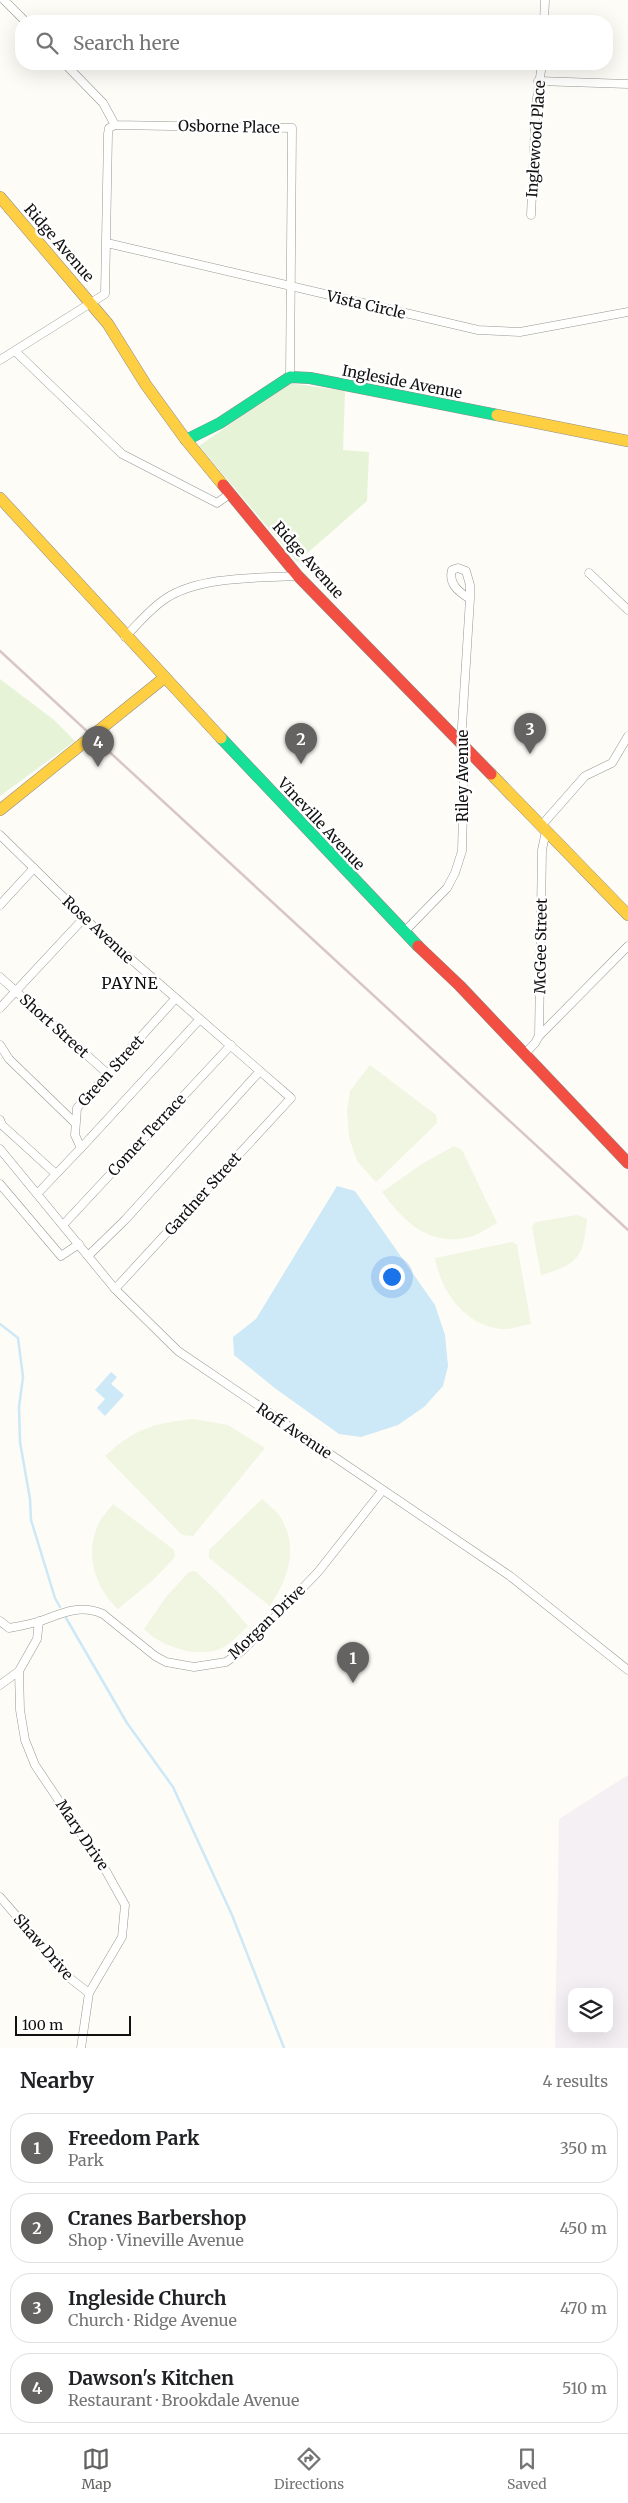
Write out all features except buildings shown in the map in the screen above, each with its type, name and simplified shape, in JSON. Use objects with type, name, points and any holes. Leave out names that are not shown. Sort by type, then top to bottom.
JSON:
[{"type":"street","points":[[4,0],[18,15]]},
{"type":"street","points":[[544,15],[545,0]]},
{"type":"street","points":[[0,360],[105,294],[108,134],[109,128],[115,124],[103,103],[71,70]]},
{"type":"street","name":"Inglewood Place","points":[[531,215],[538,80],[540,70]]},
{"type":"street","points":[[538,80],[628,84]]},
{"type":"street","name":"Osborne Place","points":[[115,124],[292,128],[290,378]]},
{"type":"street","name":"Ridge Avenue","points":[[0,197],[90,302],[186,440],[298,576],[462,742],[628,915]]},
{"type":"street","name":"Vista Circle","points":[[107,243],[455,326],[497,332],[536,330],[628,312]]},
{"type":"street","points":[[15,351],[122,454],[217,503],[231,493]]},
{"type":"street","points":[[186,440],[220,423],[290,378]]},
{"type":"street","name":"Ingleside Avenue","points":[[290,378],[310,378],[628,441]]},
{"type":"street","name":"Vineville Avenue","points":[[0,498],[164,678],[404,932],[460,986],[524,1056],[628,1163]]},
{"type":"street","points":[[588,573],[628,610]]},
{"type":"street","points":[[125,636],[164,600],[188,589],[224,581],[298,576]]},
{"type":"street","name":"Riley Avenue","points":[[404,932],[439,898],[456,873],[462,847],[464,771],[462,742],[470,599]]},
{"type":"street","points":[[0,810],[164,678]]},
{"type":"street","points":[[543,828],[585,776],[612,763],[628,736]]},
{"type":"street","name":"McGee Street","points":[[538,1036],[543,828]]},
{"type":"street","name":"Rose Avenue","points":[[0,835],[84,918],[291,1098]]},
{"type":"street","points":[[0,905],[34,868]]},
{"type":"street","points":[[0,1008],[84,918]]},
{"type":"street","points":[[524,1056],[535,1044],[538,1036],[628,946]]},
{"type":"street","name":"Short Street","points":[[0,977],[109,1075]]},
{"type":"street","name":"Green Street","points":[[81,1148],[75,1136],[77,1108],[109,1075],[175,999]]},
{"type":"street","points":[[37,1194],[200,1019]]},
{"type":"street","points":[[0,1045],[9,1059],[75,1123]]},
{"type":"street","name":"Comer Terrace","points":[[63,1225],[231,1045]]},
{"type":"street","points":[[88,1256],[125,1220],[260,1071]]},
{"type":"street","name":"Gardner Street","points":[[115,1289],[291,1098]]},
{"type":"street","points":[[0,1120],[2,1125],[56,1174]]},
{"type":"street","name":"Roff Avenue","points":[[0,1149],[115,1289],[154,1328],[195,1364],[510,1576],[628,1670]]},
{"type":"street","points":[[0,1184],[61,1256],[79,1244]]},
{"type":"street","name":"Morgan Drive","points":[[9,1628],[39,1621],[66,1611],[77,1609],[95,1611],[103,1614],[155,1656],[166,1662],[194,1668],[226,1662],[243,1650],[318,1572],[382,1491]]},
{"type":"street","points":[[0,1621],[9,1628]]},
{"type":"street","points":[[0,1685],[19,1671],[37,1639],[39,1621]]},
{"type":"street","points":[[0,1630],[9,1628]]},
{"type":"street","name":"Mary Drive","points":[[19,1671],[21,1724],[29,1753],[35,1766],[111,1879],[125,1905],[122,1937],[89,1993],[81,2048]]},
{"type":"street","name":"Shaw Drive","points":[[0,1897],[71,1979],[89,1993]]},
{"type":"shaded area","points":[[628,1775],[628,2048],[555,2048],[559,1819]]},
{"type":"green space","points":[[289,383],[345,391],[343,450],[369,452],[367,501],[297,562],[199,446]]},
{"type":"green space","points":[[0,679],[54,720],[75,741],[0,796]]},
{"type":"green space","points":[[370,1065],[436,1115],[437,1123],[376,1182],[357,1161],[349,1137],[347,1111],[350,1091]]},
{"type":"green space","points":[[454,1146],[462,1150],[497,1223],[473,1236],[444,1239],[432,1236],[409,1223],[382,1192],[422,1164]]},
{"type":"green space","points":[[577,1215],[587,1219],[581,1251],[577,1257],[564,1267],[541,1275],[532,1227],[536,1222]]},
{"type":"green space","points":[[512,1242],[517,1245],[531,1324],[508,1329],[494,1328],[469,1316],[459,1307],[443,1284],[435,1258]]},
{"type":"green space","points":[[193,1419],[228,1425],[265,1448],[193,1536],[182,1535],[105,1456],[135,1433],[156,1425]]},
{"type":"green space","points":[[262,1499],[281,1518],[289,1541],[290,1552],[289,1563],[282,1585],[270,1606],[209,1558],[209,1550]]},
{"type":"green space","points":[[113,1504],[174,1550],[175,1557],[153,1580],[118,1609],[103,1591],[94,1569],[92,1558],[92,1546],[100,1520]]},
{"type":"green space","points":[[195,1571],[221,1595],[248,1626],[229,1643],[217,1650],[208,1652],[188,1651],[168,1645],[144,1629],[166,1597],[189,1572]]},
{"type":"water","points":[[337,1186],[355,1191],[435,1305],[445,1335],[448,1366],[443,1386],[424,1407],[398,1425],[361,1437],[339,1434],[276,1389],[234,1355],[233,1337],[256,1319]]},
{"type":"water","points":[[111,1372],[117,1377],[111,1384],[124,1395],[105,1416],[97,1408],[105,1399],[95,1390]]},
{"type":"waterway","points":[[0,1324],[18,1338],[23,1377],[19,1407],[20,1442],[30,1499],[31,1520],[55,1598],[60,1607]]},
{"type":"waterway","points":[[66,1618],[127,1723],[173,1787],[232,1915],[284,2048]]},
{"type":"railway","points":[[0,651],[628,1230]]},
{"type":"traffic: fast","points":[[186,440],[220,423],[290,377],[310,378],[497,415]]},
{"type":"traffic: fast","points":[[221,738],[418,946]]},
{"type":"traffic: slow","points":[[0,197],[108,324],[146,385],[186,440],[223,485]]},
{"type":"traffic: slow","points":[[497,415],[628,441]]},
{"type":"traffic: slow","points":[[0,498],[221,738]]},
{"type":"traffic: slow","points":[[0,810],[164,678]]},
{"type":"traffic: slow","points":[[491,774],[628,915]]},
{"type":"traffic: jam","points":[[223,485],[298,576],[491,774]]},
{"type":"traffic: jam","points":[[418,946],[460,986],[628,1163]]},
{"type":"place","name":"Ingleside Church","points":[[530,754]]},
{"type":"place","name":"Cranes Barbershop","points":[[301,764]]},
{"type":"place","name":"Dawson's Kitchen","points":[[98,767]]},
{"type":"place","name":"Freedom Park","points":[[353,1683]]},
{"type":"district","name":"PAYNE","points":[[130,983]]}]
